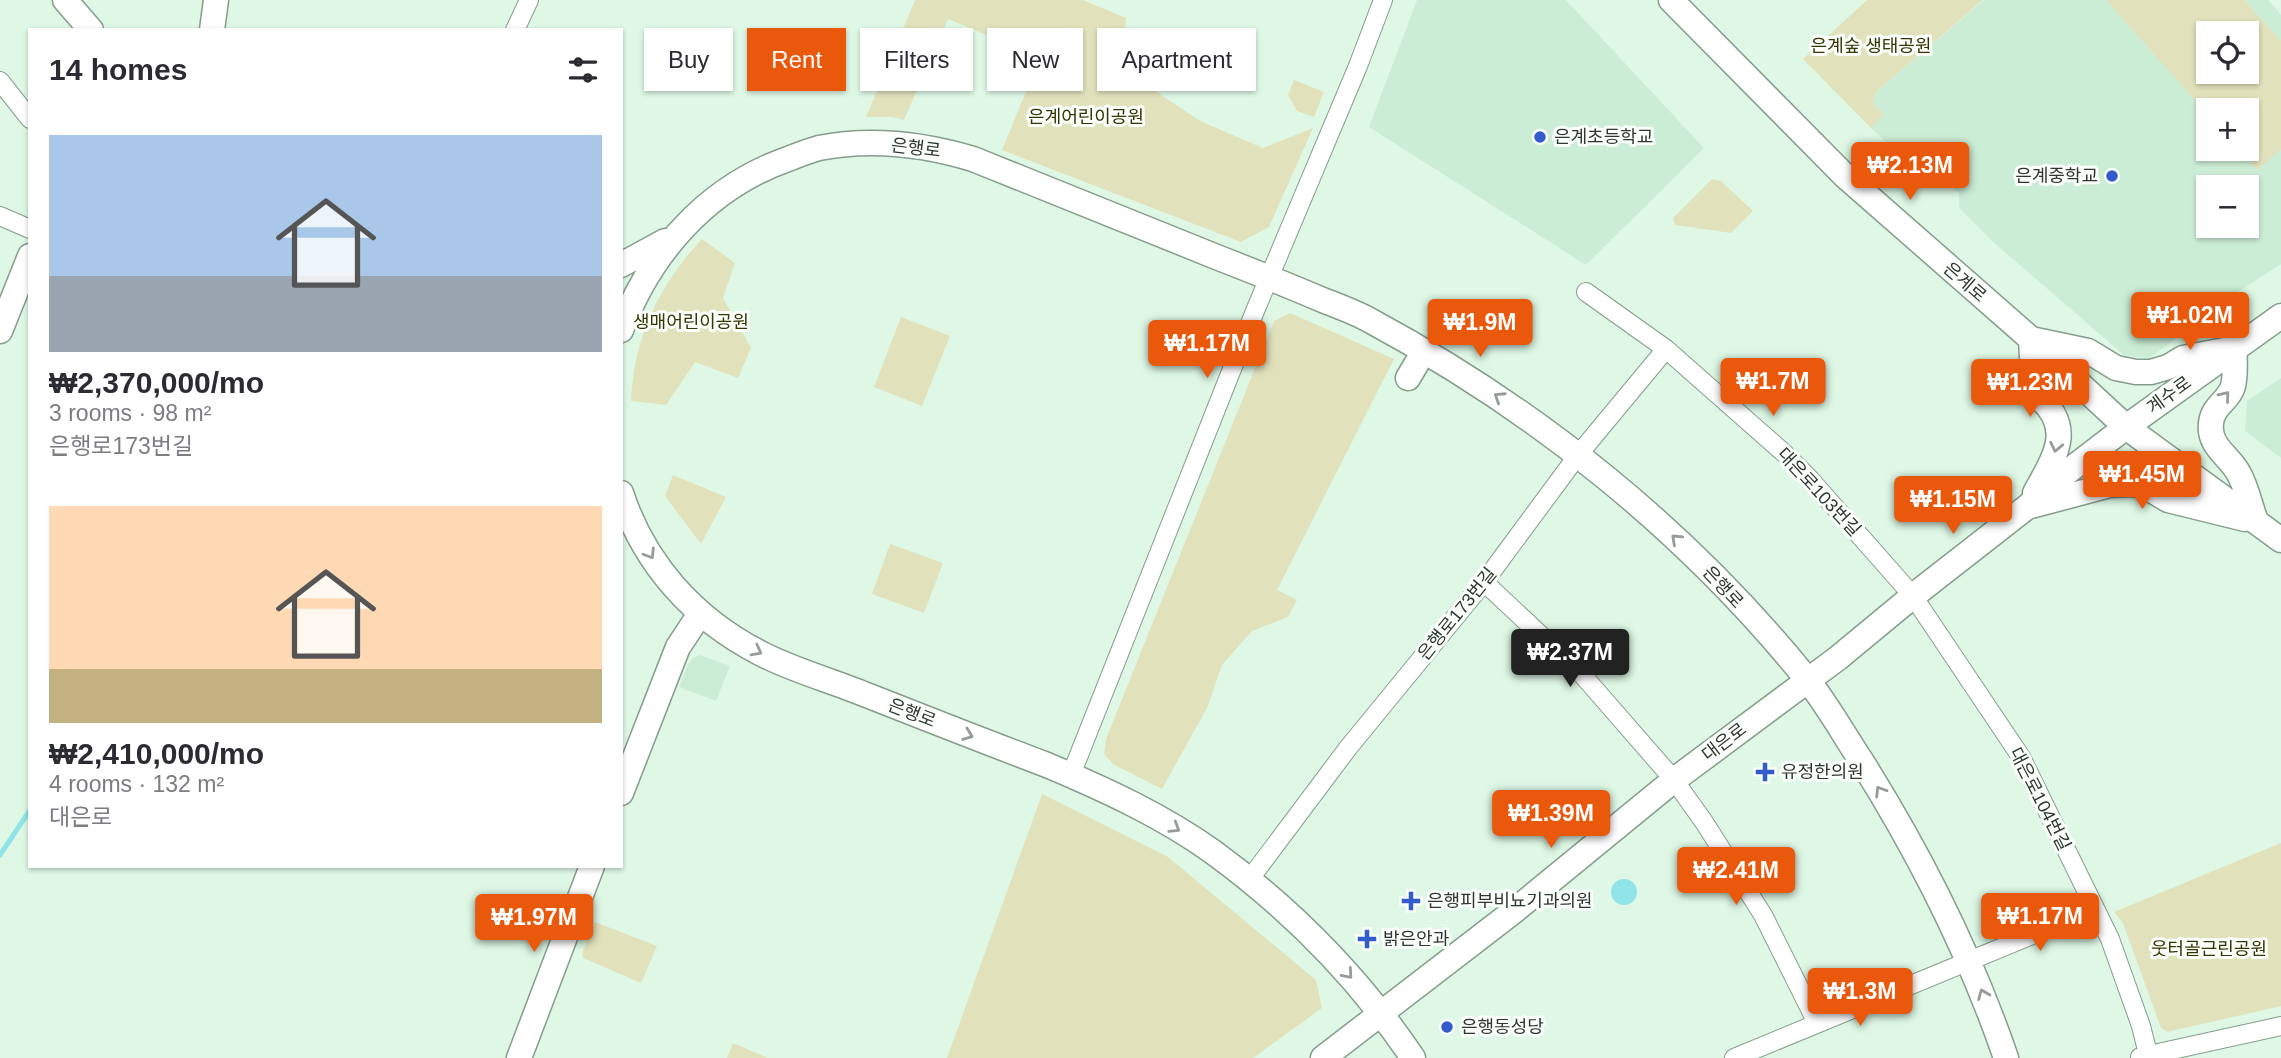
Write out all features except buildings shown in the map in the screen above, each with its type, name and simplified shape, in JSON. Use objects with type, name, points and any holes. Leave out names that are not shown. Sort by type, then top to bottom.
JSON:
[{"type":"street","points":[[65,0],[89,28]]},
{"type":"street","points":[[212,28],[216,0]]},
{"type":"street","points":[[516,28],[528,0]]},
{"type":"street","points":[[1071,775],[1269,277],[1354,77],[1383,0]]},
{"type":"street","name":"은계로","points":[[1671,0],[1844,176],[2031,339],[2126,427],[2281,540]]},
{"type":"street","points":[[0,81],[28,116]]},
{"type":"street","name":"은행로","points":[[623,326],[650,269],[675,236],[724,192],[743,179],[816,149],[904,144],[973,159],[1368,319],[1519,411],[1637,503],[1688,550],[1808,681],[1901,826],[1939,897],[1970,961],[2006,1058]]},
{"type":"street","points":[[0,216],[28,228]]},
{"type":"street","points":[[623,264],[675,236]]},
{"type":"street","points":[[0,331],[28,261]]},
{"type":"street","name":"대은로103번길","points":[[1586,292],[1666,349],[1792,461],[1913,596]]},
{"type":"street","name":"계수로","points":[[2126,427],[2281,316]]},
{"type":"street","points":[[2027,507],[2053,459],[2059,428],[2048,404],[2034,393],[2031,339],[2088,351],[2116,369],[2136,372],[2151,372],[2168,367],[2183,358],[2235,348],[2233,388],[2215,408],[2210,424],[2213,440],[2220,453],[2240,475],[2256,521]]},
{"type":"street","name":"은행로173번길","points":[[1249,880],[1339,759],[1483,583],[1578,455],[1666,349]]},
{"type":"street","points":[[1408,378],[1423,351]]},
{"type":"street","name":"대은로","points":[[1323,1058],[1514,911],[1674,780],[1808,681],[2126,427]]},
{"type":"street","points":[[2027,507],[2110,485],[2135,484],[2168,500],[2256,521]]},
{"type":"street","name":"은행로","points":[[623,499],[648,552],[674,587],[700,614],[761,654],[1071,775],[1159,818],[1212,851],[1301,924],[1337,961],[1381,1013],[1413,1058]]},
{"type":"street","points":[[1483,583],[1579,671],[1674,780],[1763,915],[1817,1023]]},
{"type":"street","name":"대은로104번길","points":[[1913,596],[2021,757],[2110,939],[2141,1026],[2145,1057]]},
{"type":"street","points":[[623,788],[678,647],[700,614]]},
{"type":"street","points":[[519,1058],[591,868]]},
{"type":"street","points":[[1734,1058],[2095,909]]},
{"type":"street","points":[[2145,1057],[2281,1026]]},
{"type":"shaded area","name":"은계초등학교","points":[[1417,0],[1566,0],[1704,148],[1586,265],[1369,127]]},
{"type":"shaded area","name":"은계중학교","points":[[1984,0],[2268,0],[2281,15],[2281,264],[2236,293],[2150,358],[2125,356],[1992,241],[1959,208],[1959,194],[1934,166],[1913,167],[1871,128],[1883,115],[1873,103],[1876,92]]},
{"type":"shaded area","points":[[2281,378],[2281,458],[2245,431],[2247,401]]},
{"type":"shaded area","points":[[700,655],[730,666],[716,701],[679,687],[688,664]]},
{"type":"green space","name":"은계어린이공원","points":[[915,0],[1083,0],[1126,18],[1125,28],[1097,28],[1097,91],[1155,91],[1200,121],[1263,148],[1313,128],[1269,227],[1241,242],[1002,150],[1026,91],[1083,91],[1083,28],[987,28],[987,35],[948,19],[944,28],[903,28]]},
{"type":"green space","name":"은계숲 생태공원","points":[[1867,0],[1983,0],[1876,92],[1873,103],[1884,115],[1871,128],[1803,59]]},
{"type":"green space","points":[[2106,0],[2244,0],[2281,41],[2281,149],[2257,170],[2249,161],[2259,161],[2259,98],[2196,98],[2196,101]]},
{"type":"green space","points":[[1294,80],[1324,92],[1314,117],[1297,111],[1288,95]]},
{"type":"green space","name":"은계어린이공원","points":[[877,91],[917,91],[904,120],[866,117]]},
{"type":"green space","points":[[1712,179],[1721,181],[1753,211],[1731,233],[1675,225],[1673,218]]},
{"type":"green space","name":"생매어린이공원","points":[[702,239],[735,263],[723,298],[751,348],[738,378],[695,362],[666,405],[631,401],[637,355],[652,313],[673,275]]},
{"type":"green space","points":[[1290,313],[1394,359],[1277,590],[1297,600],[1288,617],[1252,631],[1222,665],[1207,708],[1162,789],[1113,764],[1104,754],[1106,739],[1274,321]]},
{"type":"green space","points":[[901,317],[950,336],[922,406],[874,387]]},
{"type":"green space","points":[[673,475],[726,497],[701,544],[665,496]]},
{"type":"green space","points":[[890,544],[943,563],[924,613],[872,594]]},
{"type":"green space","points":[[1042,794],[1168,857],[1316,980],[1322,1008],[1253,1058],[947,1058]]},
{"type":"green space","name":"웃터골근린공원","points":[[2281,843],[2281,1006],[2167,1032],[2161,1028],[2123,923],[2114,912]]},
{"type":"green space","points":[[595,922],[657,946],[641,983],[583,958],[582,953]]},
{"type":"green space","points":[[733,1043],[768,1058],[727,1058]]},
{"type":"water","points":[[1624,879],[1633,883],[1637,892],[1633,901],[1624,905],[1615,901],[1611,892],[1615,883]]},
{"type":"waterway","points":[[0,855],[28,813]]},
{"type":"place","name":"은계초등학교","points":[[1540,137]]},
{"type":"place","name":"은계중학교","points":[[2112,176]]},
{"type":"place","name":"유정한의원","points":[[1765,772]]},
{"type":"place","name":"은행피부비뇨기과의원","points":[[1411,901]]},
{"type":"place","name":"밝은안과","points":[[1367,939]]},
{"type":"place","name":"은행동성당","points":[[1447,1027]]}]
